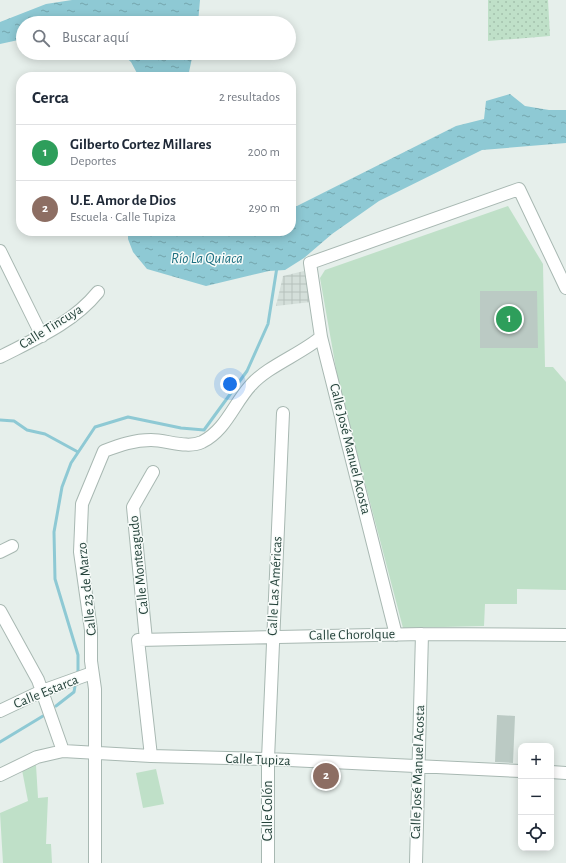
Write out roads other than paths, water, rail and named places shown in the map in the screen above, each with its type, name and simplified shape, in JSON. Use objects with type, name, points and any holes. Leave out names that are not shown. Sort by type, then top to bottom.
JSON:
[{"type":"street","name":"Calle José Manuel Acosta","points":[[396,634],[321,337],[310,263],[518,189],[566,288]]},
{"type":"street","points":[[0,251],[42,336]]},
{"type":"street","name":"Calle Tincuya","points":[[0,357],[42,336],[87,306],[98,292]]},
{"type":"street","name":"Calle 23 de Marzo","points":[[95,863],[95,689],[92,673],[92,630],[80,552],[82,504],[104,451],[134,441],[169,441],[188,444],[202,442],[229,419],[238,402],[252,384],[310,346],[321,337]]},
{"type":"street","name":"Calle Las Américas","points":[[268,759],[283,413]]},
{"type":"street","name":"Calle Monteagudo","points":[[151,756],[133,507],[153,472]]},
{"type":"street","points":[[0,552],[12,546]]},
{"type":"street","points":[[0,611],[38,680],[63,751]]},
{"type":"street","name":"Calle Chorolque","points":[[142,640],[396,634],[566,635]]},
{"type":"street","name":"Calle José Manuel Acosta","points":[[416,863],[422,634]]},
{"type":"street","name":"Calle Estarca","points":[[0,711],[42,691],[92,673]]},
{"type":"street","name":"Calle Tupiza","points":[[0,775],[37,757],[63,751],[95,754],[268,759],[418,768],[518,771]]},
{"type":"street","name":"Calle Colón","points":[[268,759],[268,863]]},
{"type":"street","points":[[554,772],[566,773]]},
{"type":"water","points":[[72,0],[200,0],[199,16],[16,16],[16,41],[0,44],[0,22],[46,4]]},
{"type":"water","points":[[129,60],[192,60],[189,72],[136,72]]},
{"type":"water","name":"Río La Quiaca","points":[[510,94],[525,106],[549,110],[566,110],[566,143],[482,150],[379,201],[332,234],[304,258],[285,270],[269,271],[206,286],[147,269],[133,252],[128,236],[296,236],[296,206],[456,126],[484,119],[486,101]]},
{"type":"waterway","points":[[78,674],[78,655],[55,579],[54,532],[62,487],[71,463],[95,427],[128,417],[181,428],[204,430],[247,371],[268,324],[277,267]]},
{"type":"waterway","points":[[0,420],[14,421],[27,430],[45,434],[78,452]]},
{"type":"waterway","points":[[56,706],[74,692],[75,686]]},
{"type":"waterway","points":[[0,742],[43,716]]},
{"type":"place","name":"Gilberto Cortez Millares","points":[[509,319]]},
{"type":"place","name":"U.E. Amor de Dios","points":[[326,776]]}]
